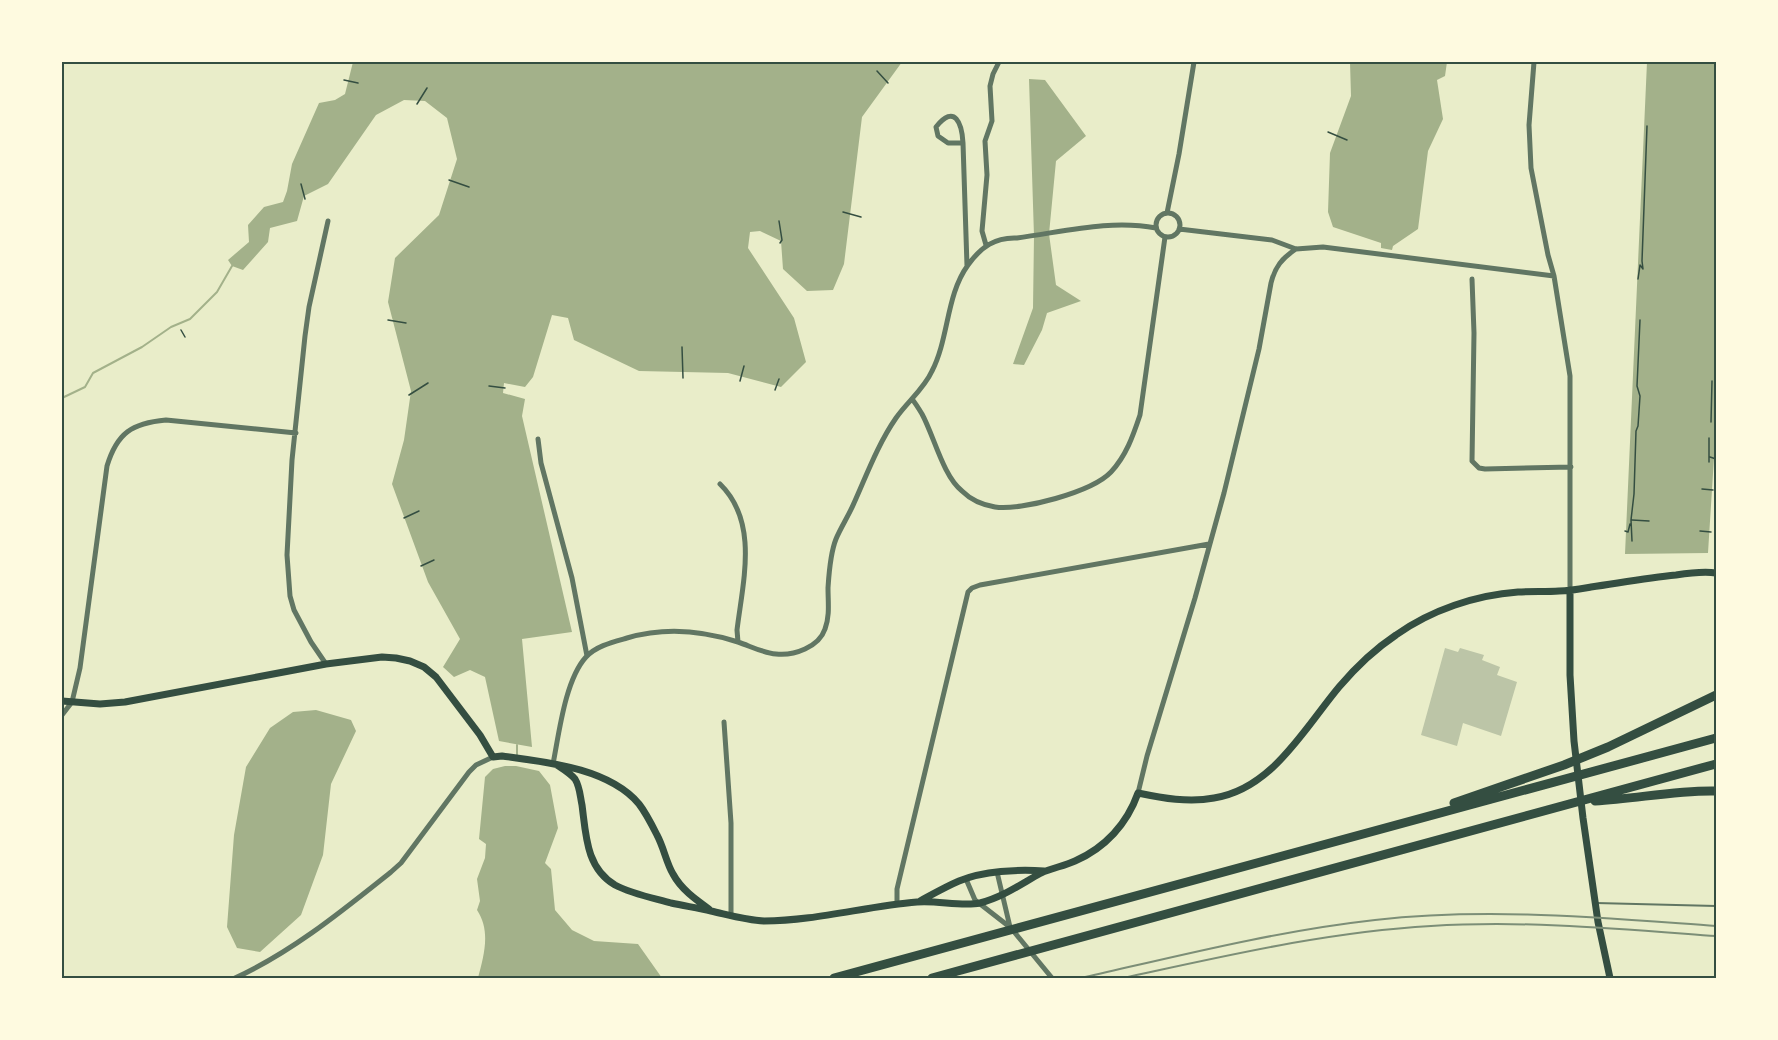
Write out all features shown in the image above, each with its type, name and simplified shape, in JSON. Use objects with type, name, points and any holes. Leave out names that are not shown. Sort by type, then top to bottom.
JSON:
[{"type":"highway","points":[[1376,830],[1564,765],[1648,730],[1716,695]]},
{"type":"highway","points":[[834,978],[1716,738]]},
{"type":"highway","points":[[932,978],[1716,764]]},
{"type":"highway","points":[[1594,799],[1634,798],[1672,792],[1716,790]]},
{"type":"main road","points":[[555,765],[569,773],[578,784],[590,855],[596,867],[603,876],[616,885],[631,891],[690,908],[750,920],[775,921],[919,902],[978,903],[1002,895],[1047,871],[1090,854],[1106,842],[1121,825],[1138,793],[1202,800],[1242,790],[1262,778],[1364,661],[1406,628],[1440,610],[1485,597],[1520,592],[1570,590],[1669,576],[1716,573]]},
{"type":"main road","points":[[1570,590],[1572,706],[1583,818],[1595,903],[1610,978]]},
{"type":"main road","points":[[62,701],[99,704],[125,702],[326,664],[382,657],[410,661],[424,667],[443,686],[480,735],[493,757],[502,756],[574,768],[601,777],[634,799],[645,813],[673,874],[682,887],[712,911]]},
{"type":"main road","points":[[919,902],[945,887],[966,879],[997,872],[1047,871]]},
{"type":"street","points":[[986,245],[982,231],[987,175],[985,141],[992,121],[990,86],[999,62]]},
{"type":"street","points":[[1167,213],[1194,62]]},
{"type":"street","points":[[1534,62],[1529,125],[1531,168],[1554,276],[1570,376],[1570,590]]},
{"type":"street","points":[[963,143],[948,142],[938,136],[936,127],[943,119],[952,117],[958,119],[962,125],[963,143],[967,266]]},
{"type":"street","points":[[1167,213],[1177,218],[1180,225],[1175,235],[1165,237],[1159,234],[1156,224],[1159,217],[1167,213]]},
{"type":"street","points":[[326,664],[299,620],[289,589],[287,555],[302,362],[309,307],[328,221]]},
{"type":"street","points":[[555,765],[564,713],[573,679],[587,656],[601,647],[650,632],[669,630],[713,634],[764,651],[784,655],[797,653],[821,637],[828,617],[829,570],[836,540],[882,442],[897,417],[932,372],[960,278],[967,266],[986,245],[997,240],[1112,224],[1143,225],[1156,228]]},
{"type":"street","points":[[1179,229],[1272,240],[1296,249],[1323,247],[1554,276]]},
{"type":"street","points":[[912,399],[922,414],[951,479],[960,490],[979,502],[994,507],[1007,507],[1044,501],[1076,492],[1102,479],[1123,457],[1140,415],[1165,237]]},
{"type":"street","points":[[1138,793],[1224,493],[1259,349],[1274,272],[1280,263],[1296,249]]},
{"type":"street","points":[[1472,279],[1474,333],[1472,461],[1479,468],[1485,469],[1571,467]]},
{"type":"street","points":[[62,715],[72,702],[83,648],[107,466],[112,450],[124,433],[152,421],[166,420],[296,432]]},
{"type":"street","points":[[538,439],[541,463],[572,578],[587,656]]},
{"type":"street","points":[[720,484],[730,494],[742,522],[746,543],[737,630],[738,642]]},
{"type":"street","points":[[897,904],[897,889],[968,592],[980,585],[1209,544]]},
{"type":"street","points":[[724,723],[731,823],[731,916]]},
{"type":"street","points":[[235,978],[293,945],[391,872],[401,863],[469,772],[476,765],[493,757]]},
{"type":"street","points":[[997,872],[1011,928]]},
{"type":"street","points":[[966,879],[972,896],[978,903],[1011,928],[1052,978]]},
{"type":"lane","points":[[1595,903],[1716,906]]},
{"type":"path","points":[[877,71],[888,83]]},
{"type":"path","points":[[344,80],[358,84]]},
{"type":"path","points":[[417,104],[427,88]]},
{"type":"path","points":[[1638,279],[1640,265],[1643,269],[1647,126]]},
{"type":"path","points":[[1328,132],[1347,140]]},
{"type":"path","points":[[450,180],[469,188]]},
{"type":"path","points":[[301,184],[305,199]]},
{"type":"path","points":[[843,212],[861,217]]},
{"type":"path","points":[[779,221],[782,240],[780,243]]},
{"type":"path","points":[[388,320],[406,323]]},
{"type":"path","points":[[1625,531],[1628,532],[1631,520],[1634,494],[1636,431],[1640,396],[1637,386],[1640,320]]},
{"type":"path","points":[[181,330],[185,337]]},
{"type":"path","points":[[682,347],[683,378]]},
{"type":"path","points":[[740,381],[744,366]]},
{"type":"path","points":[[775,390],[779,379]]},
{"type":"path","points":[[1711,422],[1712,381]]},
{"type":"path","points":[[409,395],[428,383]]},
{"type":"path","points":[[489,386],[505,388]]},
{"type":"path","points":[[1709,438],[1710,462]]},
{"type":"path","points":[[1709,457],[1716,459]]},
{"type":"path","points":[[1702,489],[1713,490]]},
{"type":"path","points":[[404,518],[419,511]]},
{"type":"path","points":[[1631,520],[1649,521]]},
{"type":"path","points":[[1631,520],[1632,541]]},
{"type":"path","points":[[1700,531],[1711,532]]},
{"type":"path","points":[[421,566],[434,560]]},
{"type":"shaded area","points":[[353,62],[902,62],[862,117],[844,264],[833,290],[807,291],[783,269],[781,241],[760,231],[750,232],[748,248],[794,318],[806,362],[781,387],[728,373],[639,371],[574,340],[568,318],[552,315],[533,377],[525,387],[504,383],[503,393],[525,399],[522,416],[572,632],[522,639],[532,747],[499,741],[485,677],[470,670],[454,677],[443,667],[460,639],[428,582],[392,484],[404,440],[411,391],[388,302],[395,258],[439,215],[457,159],[447,118],[425,101],[404,100],[376,115],[328,184],[304,196],[297,221],[270,228],[268,242],[243,270],[232,266],[228,260],[249,242],[248,225],[264,207],[283,202],[292,164],[319,103],[335,100],[345,94]]},
{"type":"shaded area","points":[[1350,62],[1447,62],[1445,76],[1437,80],[1443,119],[1428,151],[1418,229],[1393,246],[1392,250],[1381,248],[1381,243],[1333,227],[1328,212],[1330,153],[1351,96]]},
{"type":"shaded area","points":[[1647,62],[1716,62],[1716,426],[1708,553],[1625,554]]},
{"type":"shaded area","points":[[1029,79],[1045,80],[1086,136],[1056,161],[1049,234],[1056,285],[1081,301],[1047,313],[1042,330],[1024,365],[1013,364],[1033,308],[1034,236]]},
{"type":"shaded area","points":[[316,710],[351,720],[356,731],[331,784],[323,855],[301,915],[260,952],[237,948],[227,927],[234,835],[246,767],[270,728],[293,712]]},
{"type":"shaded area","points":[[505,766],[539,771],[550,785],[558,828],[545,863],[551,869],[555,910],[572,930],[594,941],[638,944],[662,978],[478,978],[485,943],[484,926],[477,910],[480,901],[477,879],[485,858],[486,844],[479,839],[485,777],[493,769]]},
{"type":"building","points":[[1445,648],[1458,652],[1460,648],[1484,655],[1482,660],[1500,667],[1497,675],[1517,682],[1501,736],[1463,723],[1457,746],[1421,735]]},
{"type":"waterway","points":[[62,398],[85,387],[93,373],[142,347],[171,327],[190,319],[217,292],[232,266]]},
{"type":"waterway","points":[[517,745],[517,755]]},
{"type":"railway","points":[[1081,978],[1301,931],[1418,916],[1546,915],[1716,926]]},
{"type":"railway","points":[[1123,978],[1314,939],[1431,926],[1538,925],[1716,936]]}]
